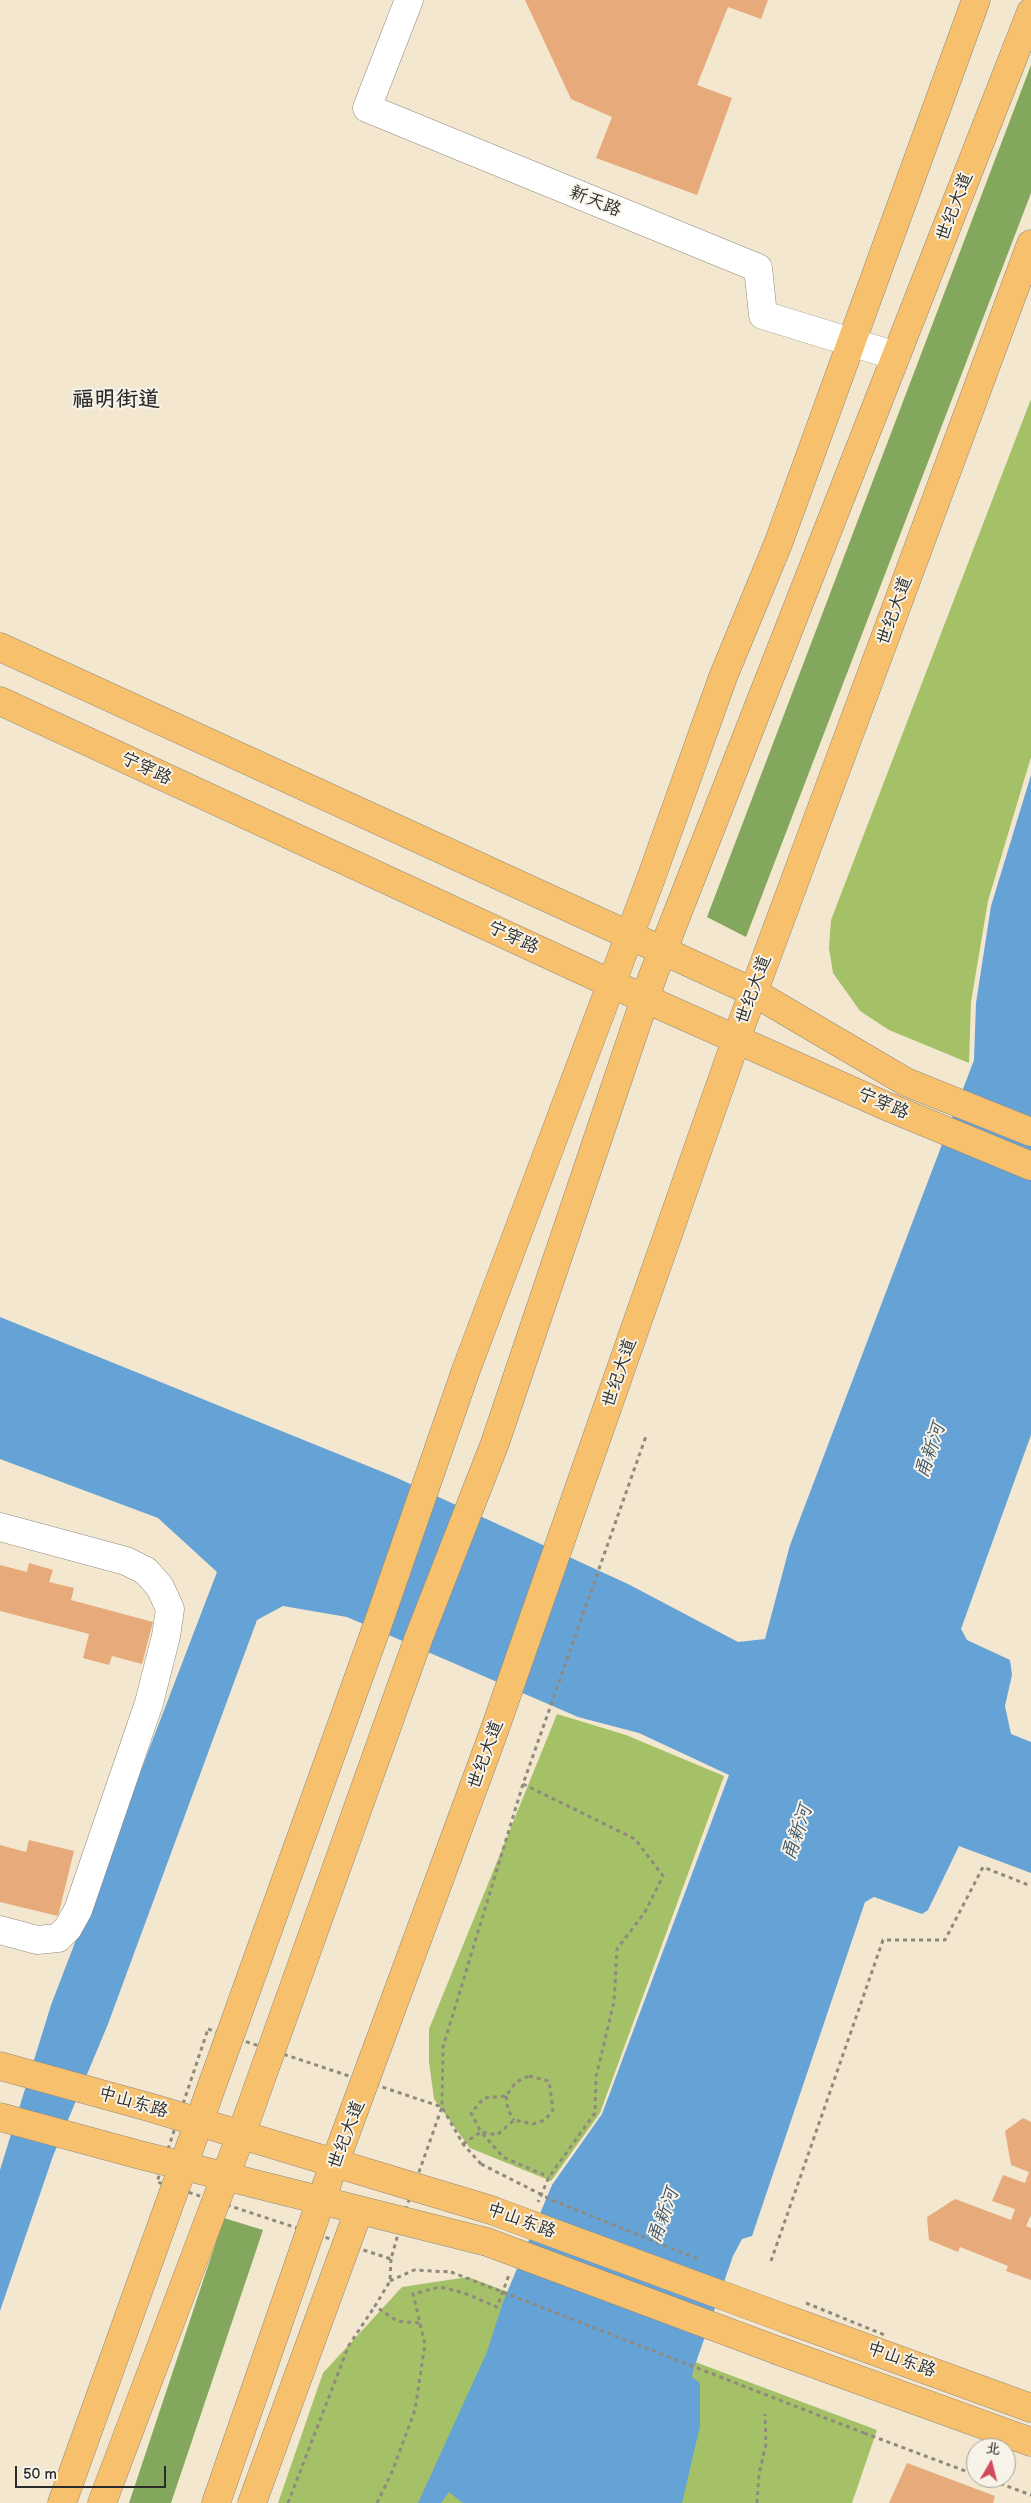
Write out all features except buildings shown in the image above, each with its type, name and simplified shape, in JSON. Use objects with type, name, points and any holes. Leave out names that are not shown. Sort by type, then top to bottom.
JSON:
[{"type":"main road","points":[[62,2503],[200,2123],[380,1618],[466,1370],[612,984],[723,677],[778,544],[976,0]]},
{"type":"main road","name":"世纪大道","points":[[241,2135],[419,1637],[496,1443],[663,950],[1031,12]]},
{"type":"main road","name":"世纪大道","points":[[216,2503],[321,2200],[336,2164],[516,1672],[736,1039],[1031,244]]},
{"type":"main road","name":"宁穿路","points":[[0,647],[753,992],[906,1082],[1031,1132]]},
{"type":"main road","name":"宁穿路","points":[[0,701],[612,984],[886,1106],[1031,1166]]},
{"type":"main road","name":"中山东路","points":[[0,2066],[152,2108],[491,2210],[796,2310],[1031,2408]]},
{"type":"main road","name":"中山东路","points":[[0,2117],[140,2155],[487,2242],[779,2351],[1031,2442]]},
{"type":"main road","points":[[102,2503],[241,2135]]},
{"type":"main road","points":[[252,2503],[359,2210]]},
{"type":"street","name":"新天路","points":[[409,0],[368,108],[758,268],[763,315],[896,356]]},
{"type":"street","points":[[0,1527],[126,1561],[146,1571],[160,1587],[170,1609],[166,1636],[149,1703],[78,1910],[68,1928],[58,1938],[37,1940],[0,1930]]},
{"type":"path","points":[[646,1436],[523,1784],[443,2047],[442,2107],[463,2144],[481,2164],[552,2200],[700,2260]]},
{"type":"path","points":[[523,1784],[635,1839],[663,1876],[645,1912],[617,1949],[614,2002],[596,2077],[595,2113],[549,2177],[536,2207]]},
{"type":"path","points":[[771,2261],[883,1940],[945,1940],[983,1867],[1031,1886]]},
{"type":"path","points":[[529,2076],[549,2081],[553,2110],[545,2120],[533,2124],[514,2120],[508,2110],[506,2096],[516,2082],[529,2076]]},
{"type":"path","points":[[506,2096],[484,2098],[470,2113],[481,2132],[503,2157],[549,2177]]},
{"type":"path","points":[[463,2144],[481,2132],[498,2136],[514,2120]]},
{"type":"path","points":[[288,2503],[349,2345],[390,2281],[391,2259]]},
{"type":"path","points":[[390,2281],[414,2270],[451,2272],[864,2433],[966,2470]]},
{"type":"path","points":[[378,2503],[392,2472],[415,2410],[424,2344],[413,2294],[440,2288],[464,2293],[497,2307],[511,2270]]},
{"type":"path","points":[[375,2306],[397,2321],[420,2323]]},
{"type":"path","points":[[796,2310],[885,2335]]},
{"type":"path","points":[[757,2503],[758,2474],[766,2444],[764,2414]]},
{"type":"path","points":[[1012,2488],[1031,2495]]},
{"type":"green space","points":[[1031,65],[1031,193],[746,937],[707,917]]},
{"type":"green space","points":[[1031,399],[1031,757],[988,901],[971,1002],[969,1063],[889,1030],[860,1011],[833,973],[829,948],[831,920]]},
{"type":"green space","points":[[557,1714],[626,1735],[724,1776],[600,2113],[551,2181],[470,2148],[434,2099],[429,2062],[429,2029]]},
{"type":"green space","points":[[224,2218],[263,2230],[171,2503],[129,2503]]},
{"type":"green space","points":[[468,2277],[877,2430],[852,2503],[278,2503],[323,2373],[402,2287]]},
{"type":"water","name":"甬新河","points":[[1031,775],[1031,1435],[961,1629],[967,1640],[1010,1660],[1012,1675],[1005,1706],[1011,1734],[1031,1742],[1031,1873],[959,1846],[928,1910],[922,1914],[874,1897],[865,1902],[752,2236],[742,2239],[733,2256],[693,2371],[692,2377],[700,2383],[700,2426],[682,2503],[463,2503],[449,2492],[441,2503],[418,2503],[487,2352],[503,2302],[552,2185],[602,2114],[729,1775],[639,1733],[578,1717],[347,1617],[283,1606],[257,1620],[108,2024],[53,2156],[0,2311],[0,2170],[51,2005],[217,1572],[158,1518],[0,1459],[0,1317],[395,1477],[628,1584],[738,1642],[765,1639],[790,1545],[974,1060],[976,1003],[991,906]]},
{"type":"district","name":"福明街道","points":[[116,400]]}]
